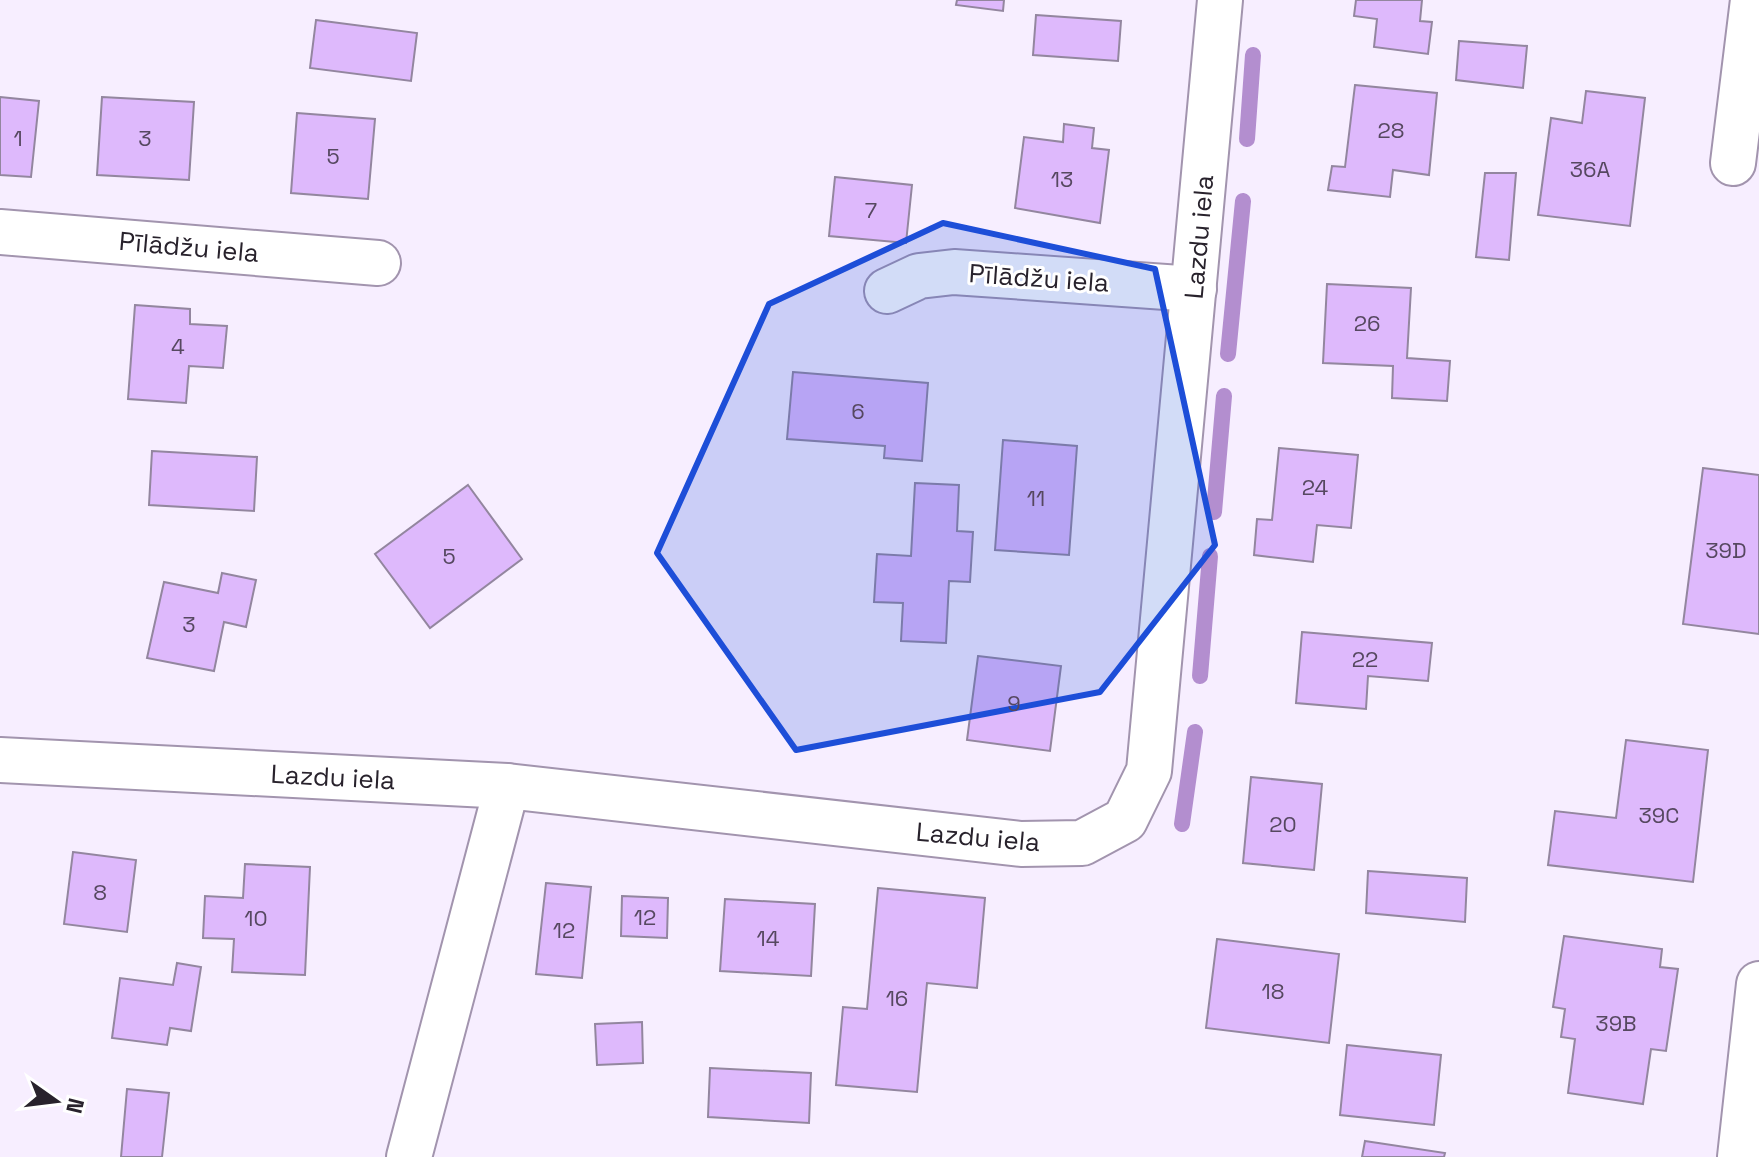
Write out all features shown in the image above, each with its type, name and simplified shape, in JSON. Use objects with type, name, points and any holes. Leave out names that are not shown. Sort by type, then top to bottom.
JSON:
[{"type":"street","name":"Lazdu iela","points":[[0,760],[507,786],[1021,844],[1082,843],[1125,820],[1149,771],[1220,0]]},
{"type":"street","points":[[1733,163],[1753,0]]},
{"type":"street","name":"Pīlādžu iela","points":[[0,232],[378,263]]},
{"type":"street","name":"Pīlādžu iela","points":[[887,291],[919,276],[954,272],[1194,289]]},
{"type":"street","points":[[409,1157],[507,786]]},
{"type":"street","points":[[1740,1157],[1759,984]]},
{"type":"highlighted area","points":[[943,223],[1155,269],[1215,545],[1100,692],[796,750],[657,553],[769,304]]},
{"type":"building","points":[[957,0],[1004,0],[1003,11],[956,5]]},
{"type":"building","points":[[1356,0],[1422,0],[1420,21],[1432,22],[1428,54],[1374,47],[1377,19],[1354,16]]},
{"type":"building","points":[[1036,15],[1121,21],[1118,61],[1033,55]]},
{"type":"building","points":[[316,20],[417,33],[411,81],[310,68]]},
{"type":"building","points":[[1459,41],[1527,46],[1523,88],[1456,80]]},
{"type":"building","points":[[1355,85],[1437,93],[1429,175],[1393,170],[1390,197],[1328,190],[1332,166],[1345,167]]},
{"type":"building","points":[[1586,91],[1645,98],[1630,226],[1538,215],[1551,118],[1582,123]]},
{"type":"building","points":[[0,97],[39,101],[31,177],[0,175]]},
{"type":"building","points":[[102,97],[194,102],[189,180],[97,175]]},
{"type":"building","points":[[297,113],[375,119],[368,199],[291,193]]},
{"type":"building","points":[[1064,124],[1094,128],[1092,148],[1109,150],[1100,223],[1015,208],[1024,137],[1063,142]]},
{"type":"building","points":[[1485,173],[1516,173],[1509,260],[1476,257]]},
{"type":"building","points":[[835,177],[912,185],[906,243],[829,236]]},
{"type":"building","points":[[1327,284],[1411,288],[1407,358],[1450,361],[1447,401],[1392,398],[1393,366],[1323,363]]},
{"type":"building","points":[[135,305],[190,309],[190,324],[227,326],[223,368],[189,366],[186,403],[128,399]]},
{"type":"building","points":[[793,372],[928,383],[922,461],[884,458],[885,446],[787,439]]},
{"type":"building","points":[[1003,440],[1077,446],[1069,555],[995,550]]},
{"type":"building","points":[[1279,448],[1358,455],[1351,528],[1317,525],[1313,562],[1254,555],[1257,519],[1272,520]]},
{"type":"building","points":[[152,451],[257,457],[254,511],[149,505]]},
{"type":"building","points":[[1703,468],[1759,475],[1759,634],[1683,624]]},
{"type":"building","points":[[915,483],[959,485],[957,531],[973,532],[970,582],[949,581],[946,643],[901,641],[903,603],[874,602],[877,554],[911,556]]},
{"type":"building","points":[[468,485],[522,559],[430,628],[375,554]]},
{"type":"building","points":[[222,573],[256,580],[246,627],[224,622],[214,671],[147,658],[164,582],[218,593]]},
{"type":"building","points":[[1302,632],[1432,643],[1428,681],[1368,676],[1366,709],[1296,703]]},
{"type":"building","points":[[978,656],[1061,666],[1050,751],[967,740]]},
{"type":"building","points":[[1626,740],[1708,750],[1693,882],[1548,865],[1555,811],[1616,818]]},
{"type":"building","points":[[1251,777],[1322,784],[1314,870],[1243,863]]},
{"type":"building","points":[[73,852],[136,860],[127,932],[64,924]]},
{"type":"building","points":[[245,864],[310,867],[305,975],[232,972],[234,939],[203,938],[205,896],[243,898]]},
{"type":"building","points":[[1368,871],[1467,878],[1465,922],[1366,913]]},
{"type":"building","points":[[546,883],[591,887],[582,978],[536,974]]},
{"type":"building","points":[[878,888],[985,898],[977,988],[927,983],[917,1092],[836,1085],[843,1007],[867,1009]]},
{"type":"building","points":[[622,896],[668,898],[667,938],[621,936]]},
{"type":"building","points":[[725,899],[815,904],[811,976],[720,971]]},
{"type":"building","points":[[1564,936],[1662,949],[1660,967],[1678,969],[1666,1051],[1651,1049],[1643,1104],[1568,1093],[1575,1039],[1561,1037],[1565,1009],[1553,1007]]},
{"type":"building","points":[[1217,939],[1339,954],[1329,1043],[1206,1028]]},
{"type":"building","points":[[177,963],[201,967],[191,1031],[170,1028],[167,1045],[112,1038],[120,978],[173,985]]},
{"type":"building","points":[[642,1022],[643,1063],[597,1065],[595,1024]]},
{"type":"building","points":[[1347,1045],[1441,1055],[1434,1125],[1340,1115]]},
{"type":"building","points":[[710,1068],[811,1073],[809,1123],[708,1117]]},
{"type":"building","points":[[127,1089],[169,1093],[162,1157],[121,1157]]},
{"type":"building","points":[[1365,1141],[1445,1153],[1444,1157],[1362,1157]]},
{"type":"waterway","points":[[1247,139],[1253,55]]},
{"type":"waterway","points":[[1228,354],[1243,201]]},
{"type":"waterway","points":[[1214,512],[1224,396]]},
{"type":"waterway","points":[[1200,676],[1210,556]]},
{"type":"waterway","points":[[1182,824],[1195,732]]}]
